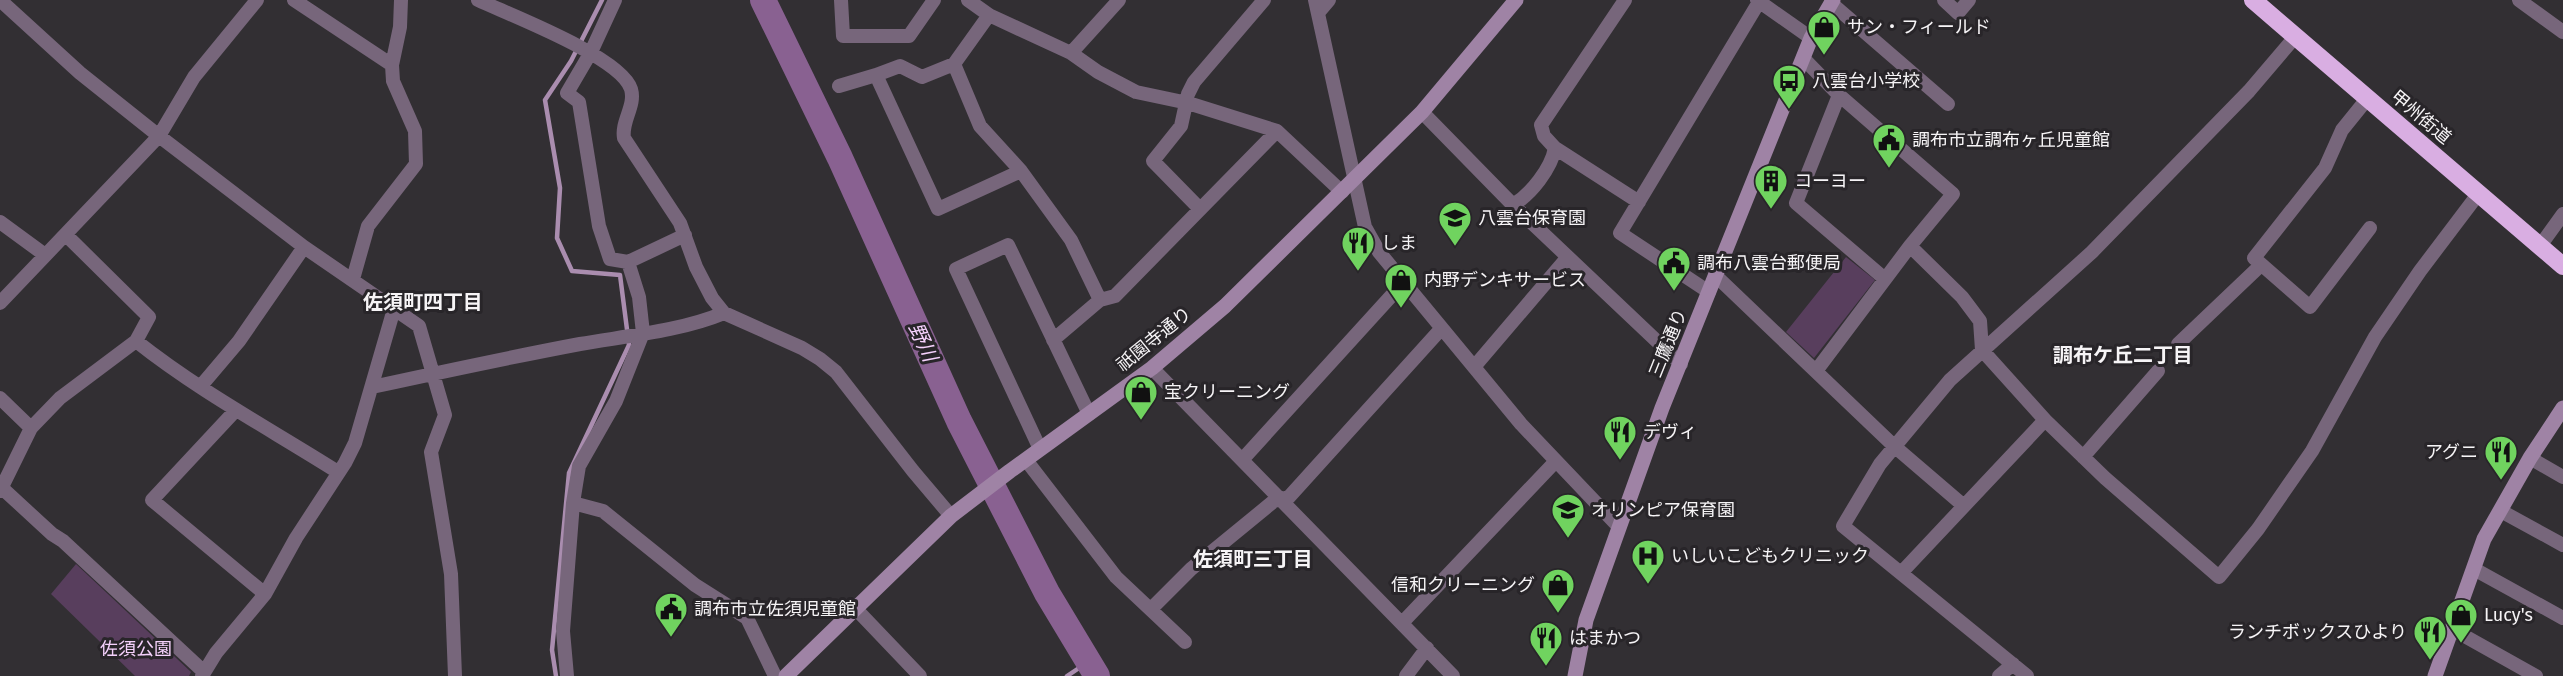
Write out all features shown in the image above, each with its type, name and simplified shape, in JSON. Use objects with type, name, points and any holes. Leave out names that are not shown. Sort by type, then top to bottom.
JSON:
[{"type":"highway","name":"甲州街道","points":[[2253,0],[2563,266]]},
{"type":"street","points":[[0,0],[80,73],[159,136],[304,247],[419,326],[435,373],[445,415],[431,452],[452,574],[455,676]]},
{"type":"street","points":[[0,303],[159,136],[194,77],[257,0]]},
{"type":"street","points":[[294,0],[392,65]]},
{"type":"street","points":[[353,279],[368,226],[416,164],[415,131],[393,81],[392,65],[400,27],[401,0]]},
{"type":"street","points":[[478,0],[591,52],[621,75],[631,88],[631,106],[622,129],[624,138],[680,223],[696,267],[712,298],[724,314],[802,348],[836,372],[951,516]]},
{"type":"street","points":[[615,0],[591,52],[567,93],[579,102],[599,226],[610,259],[628,262],[685,235]]},
{"type":"street","points":[[841,0],[843,36],[909,36],[934,0]]},
{"type":"street","points":[[968,0],[989,15],[1071,53],[1098,72],[1136,92],[1188,103],[1276,131],[1342,192]]},
{"type":"street","points":[[1071,53],[1119,0]]},
{"type":"street","points":[[1200,208],[1153,161],[1181,126],[1188,103],[1188,94],[1194,82],[1264,0]]},
{"type":"street","points":[[1329,0],[1317,6],[1365,227],[1379,252],[1441,329],[1555,462],[1618,526]]},
{"type":"street","name":"祇園寺通り","points":[[786,676],[951,516],[1152,368],[1226,306],[1422,112],[1516,0]]},
{"type":"street","points":[[1624,0],[1541,125],[1544,136],[1554,148],[1639,202]]},
{"type":"street","points":[[1944,0],[1958,13],[1969,0]]},
{"type":"street","points":[[2519,0],[2563,32]]},
{"type":"street","points":[[1709,292],[1620,233],[1758,1],[1811,38]]},
{"type":"street","points":[[1832,1],[1948,104]]},
{"type":"street","name":"三鷹通り","points":[[1575,676],[1586,620],[1618,526],[1811,38],[1832,1]]},
{"type":"street","points":[[840,86],[900,66],[922,77],[954,64],[989,15]]},
{"type":"street","points":[[2027,676],[1843,526],[1880,464],[1950,380],[2092,252],[2248,91],[2295,37]]},
{"type":"street","points":[[1803,58],[1839,95],[1953,194],[1910,246],[1816,371]]},
{"type":"street","points":[[954,64],[980,126],[1021,171],[1071,240],[1100,300]]},
{"type":"street","points":[[876,75],[938,209],[1021,171]]},
{"type":"street","points":[[1839,95],[1796,203],[1885,279]]},
{"type":"street","points":[[2367,99],[2342,130],[2325,168],[2254,258],[2310,307],[2370,228]]},
{"type":"street","points":[[1422,112],[1567,258],[1681,364]]},
{"type":"street","points":[[1053,340],[1100,300],[1115,296],[1276,131]]},
{"type":"street","points":[[1513,205],[1524,198],[1552,159],[1554,148]]},
{"type":"street","points":[[1910,246],[1962,297],[1980,321],[1982,350],[2045,420],[2151,519],[2219,577],[2258,530],[2312,451],[2375,338],[2421,271],[2480,193]]},
{"type":"street","points":[[2540,246],[2563,214]]},
{"type":"street","points":[[0,222],[45,255]]},
{"type":"street","points":[[66,235],[149,317],[136,340],[60,398],[31,428],[1,489],[63,541],[203,674],[265,594],[296,538],[355,443],[394,309]]},
{"type":"street","points":[[1040,449],[956,269],[1008,245],[1089,414]]},
{"type":"street","points":[[200,387],[239,341],[304,247]]},
{"type":"street","points":[[1474,367],[1567,258]]},
{"type":"street","points":[[567,676],[563,631],[573,503],[579,466],[616,401],[643,333],[639,297],[628,262]]},
{"type":"street","points":[[2178,344],[2261,266]]},
{"type":"street","points":[[1716,276],[1894,446],[1964,506]]},
{"type":"street","points":[[1242,460],[1403,283]]},
{"type":"street","points":[[372,387],[643,333],[724,314]]},
{"type":"street","points":[[1151,609],[1191,569],[1274,501],[1289,497],[1441,329]]},
{"type":"street","points":[[136,340],[170,368],[235,411],[338,472]]},
{"type":"street","points":[[1152,368],[1454,676]]},
{"type":"street","points":[[2083,457],[2158,371]]},
{"type":"street","points":[[0,398],[31,428]]},
{"type":"street","points":[[2434,676],[2484,539],[2530,458],[2563,408]]},
{"type":"street","points":[[235,411],[152,500],[265,594]]},
{"type":"street","points":[[1900,573],[2045,420]]},
{"type":"street","points":[[2530,458],[2563,477]]},
{"type":"street","points":[[1026,460],[1116,577],[1185,642]]},
{"type":"street","points":[[1402,622],[1555,462]]},
{"type":"street","points":[[573,503],[603,511],[695,585],[747,618],[776,676]]},
{"type":"street","points":[[2501,511],[2563,545]]},
{"type":"street","points":[[2474,569],[2563,618]]},
{"type":"street","points":[[856,609],[920,676]]},
{"type":"street","points":[[2452,629],[2536,676]]},
{"type":"street","points":[[1406,676],[1427,648]]},
{"type":"street","points":[[1999,676],[2013,664]]},
{"type":"green space","points":[[1846,257],[1875,280],[1814,358],[1786,332]]},
{"type":"green space","name":"佐須公園","points":[[76,564],[191,672],[189,676],[135,676],[51,594]]},
{"type":"waterway","points":[[556,676],[552,650],[569,473],[629,345],[620,275],[572,271],[557,238],[560,188],[545,100],[571,61],[602,0]]},
{"type":"waterway","name":"野川","points":[[763,0],[840,158],[959,421],[1047,593],[1097,676]]},
{"type":"waterway","points":[[1067,676],[1088,662]]},
{"type":"place","name":"サン・フィールド","points":[[1824,56]]},
{"type":"place","name":"八雲台小学校","points":[[1789,110]]},
{"type":"place","name":"調布市立調布ヶ丘児童館","points":[[1889,169]]},
{"type":"place","name":"コーヨー","points":[[1771,210]]},
{"type":"place","name":"八雲台保育園","points":[[1455,247]]},
{"type":"place","name":"しま","points":[[1358,272]]},
{"type":"place","name":"調布八雲台郵便局","points":[[1674,292]]},
{"type":"place","name":"内野デンキサービス","points":[[1401,309]]},
{"type":"place","name":"宝クリーニング","points":[[1141,421]]},
{"type":"place","name":"デヴィ","points":[[1620,461]]},
{"type":"place","name":"アグニ","points":[[2501,481]]},
{"type":"place","name":"オリンピア保育園","points":[[1568,539]]},
{"type":"place","name":"いしいこどもクリニック","points":[[1648,585]]},
{"type":"place","name":"信和クリーニング","points":[[1558,614]]},
{"type":"place","name":"調布市立佐須児童館","points":[[671,638]]},
{"type":"place","name":"Lucy's","points":[[2461,644]]},
{"type":"place","name":"ランチボックスひより","points":[[2430,661]]},
{"type":"place","name":"はまかつ","points":[[1546,667]]},
{"type":"district","name":"佐須町四丁目","points":[[423,302]]},
{"type":"district","name":"調布ケ丘二丁目","points":[[2123,355]]},
{"type":"district","name":"佐須町三丁目","points":[[1253,559]]}]
